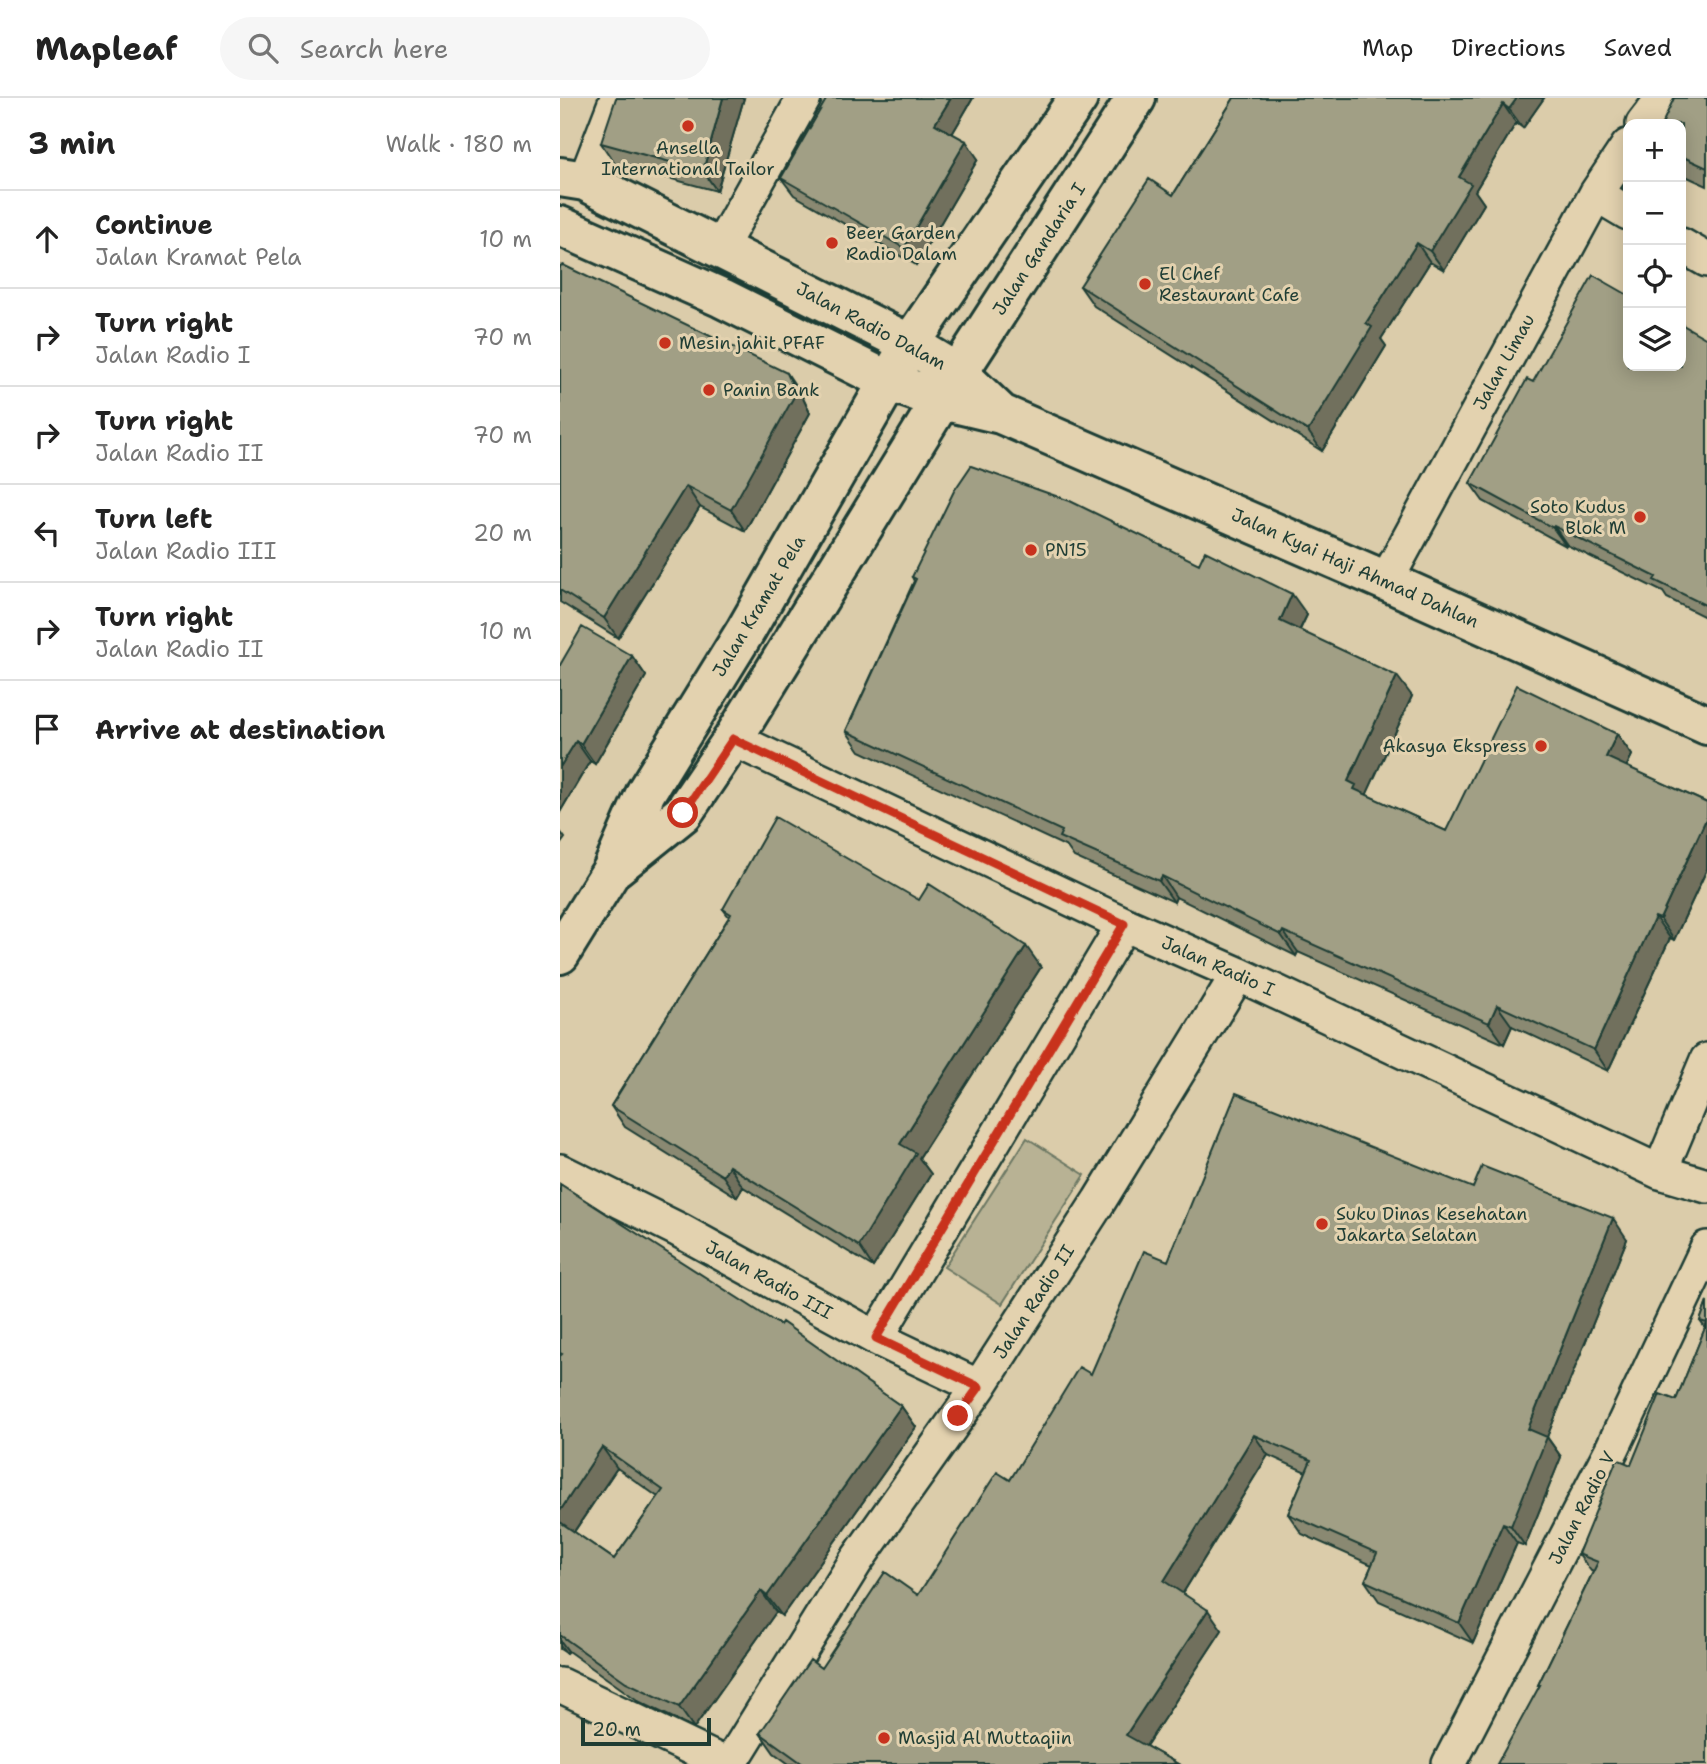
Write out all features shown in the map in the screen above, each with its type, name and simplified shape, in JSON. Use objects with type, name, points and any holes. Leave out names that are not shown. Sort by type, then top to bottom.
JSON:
[{"type":"street","points":[[573,179],[617,98]]},
{"type":"street","points":[[720,248],[804,98]]},
{"type":"street","points":[[910,344],[1078,98]]},
{"type":"street","name":"Jalan Gandaria I","points":[[950,387],[1136,98]]},
{"type":"street","points":[[1647,119],[1664,98]]},
{"type":"street","name":"Jalan Limau","points":[[1386,581],[1596,194],[1623,154]]},
{"type":"street","name":"Jalan Radio Dalam","points":[[573,179],[720,248],[910,344],[950,387],[1001,414]]},
{"type":"street","points":[[1596,194],[1623,211]]},
{"type":"street","name":"Jalan Radio Dalam","points":[[560,226],[722,298],[890,382],[950,387]]},
{"type":"street","points":[[1686,248],[1707,260]]},
{"type":"street","name":"Jalan Kramat Pela","points":[[560,954],[612,870],[646,792],[746,630],[910,344]]},
{"type":"street","name":"Jalan Kramat Pela","points":[[612,870],[683,813],[733,739],[950,387]]},
{"type":"street","name":"Jalan Kyai Haji Ahmad Dahlan","points":[[1001,414],[1386,581],[1707,725]]},
{"type":"street","name":"Jalan Radio I","points":[[733,739],[1124,924],[1238,974],[1660,1172],[1707,1186]]},
{"type":"street","points":[[876,1338],[1124,924]]},
{"type":"street","name":"Jalan Radio II","points":[[727,1764],[856,1561],[979,1387],[1099,1201],[1238,974]]},
{"type":"street","points":[[1660,1172],[1707,1060]]},
{"type":"street","name":"Jalan Radio III","points":[[560,1171],[679,1230],[876,1338],[979,1387]]},
{"type":"street","name":"Jalan Radio V","points":[[1448,1764],[1613,1447],[1707,1248]]},
{"type":"street","points":[[560,1685],[727,1764]]},
{"type":"shaded area","points":[[1027,1138],[1085,1175],[1002,1304],[944,1267]]},
{"type":"building","points":[[616,98],[723,98],[703,171],[601,143]]},
{"type":"building","points":[[827,98],[951,98],[935,124],[966,141],[904,248],[781,178]]},
{"type":"building","points":[[1234,98],[1517,98],[1509,109],[1503,104],[1459,177],[1471,184],[1430,251],[1417,243],[1366,323],[1372,327],[1308,431],[1080,286],[1149,179],[1173,195]]},
{"type":"building","points":[[1674,98],[1707,98],[1707,168],[1686,158],[1686,119],[1664,119]]},
{"type":"building","points":[[563,265],[787,373],[796,393],[731,510],[686,486],[604,618],[560,590],[560,266]]},
{"type":"building","points":[[1593,275],[1623,292],[1623,371],[1686,371],[1686,327],[1707,339],[1707,606],[1654,580],[1656,577],[1554,526],[1553,528],[1470,483],[1527,379],[1533,382]]},
{"type":"building","points":[[971,466],[1070,501],[1199,564],[1205,551],[1292,594],[1280,621],[1397,676],[1348,781],[1356,785],[1354,789],[1446,831],[1517,685],[1617,734],[1606,757],[1707,803],[1707,817],[1660,919],[1655,917],[1594,1050],[1497,1005],[1489,1023],[1283,931],[1281,935],[1162,876],[1159,881],[1059,837],[1062,831],[846,731],[916,579],[912,577],[954,491]]},
{"type":"building","points":[[582,627],[632,656],[581,744],[576,741],[560,767],[560,665]]},
{"type":"building","points":[[775,817],[919,900],[929,884],[1026,946],[900,1144],[916,1153],[859,1246],[729,1166],[723,1176],[611,1106],[731,914],[723,909]]},
{"type":"building","points":[[1236,1093],[1473,1188],[1482,1166],[1613,1218],[1528,1429],[1547,1437],[1511,1526],[1503,1523],[1459,1623],[1365,1581],[1377,1553],[1288,1514],[1311,1460],[1254,1435],[1164,1581],[1208,1610],[1126,1735],[1178,1764],[803,1764],[760,1733],[810,1660],[821,1668],[885,1572],[918,1595],[997,1472],[1010,1480],[1079,1367],[1091,1374],[1144,1251],[1168,1261]]},
{"type":"building","points":[[560,1184],[780,1325],[782,1322],[901,1406],[767,1596],[761,1591],[679,1707],[626,1682],[560,1635],[560,1522],[614,1559],[663,1490],[602,1447],[560,1511]]},
{"type":"building","points":[[1707,1302],[1707,1323],[1700,1321]]},
{"type":"building","points":[[1707,1323],[1707,1764],[1497,1764],[1540,1685],[1598,1562],[1578,1554],[1617,1459],[1631,1465],[1660,1394],[1676,1400]]},
{"type":"place","name":"Ansella International Tailor","points":[[688,126]]},
{"type":"place","name":"Beer Garden Radio Dalam","points":[[832,243]]},
{"type":"place","name":"El Chef Restaurant Cafe","points":[[1145,284]]},
{"type":"place","name":"Mesin jahit PFAF","points":[[665,343]]},
{"type":"place","name":"Panin Bank","points":[[709,390]]},
{"type":"place","name":"Soto Kudus Blok M","points":[[1640,517]]},
{"type":"place","name":"PN15","points":[[1031,550]]},
{"type":"place","name":"Akasya Ekspress","points":[[1541,746]]},
{"type":"place","name":"Suku Dinas Kesehatan Jakarta Selatan","points":[[1322,1224]]},
{"type":"place","name":"Masjid Al Muttaqiin","points":[[884,1738]]},
{"type":"route","points":[[683,813],[733,739],[1124,924],[876,1338],[979,1387],[958,1416]]}]
